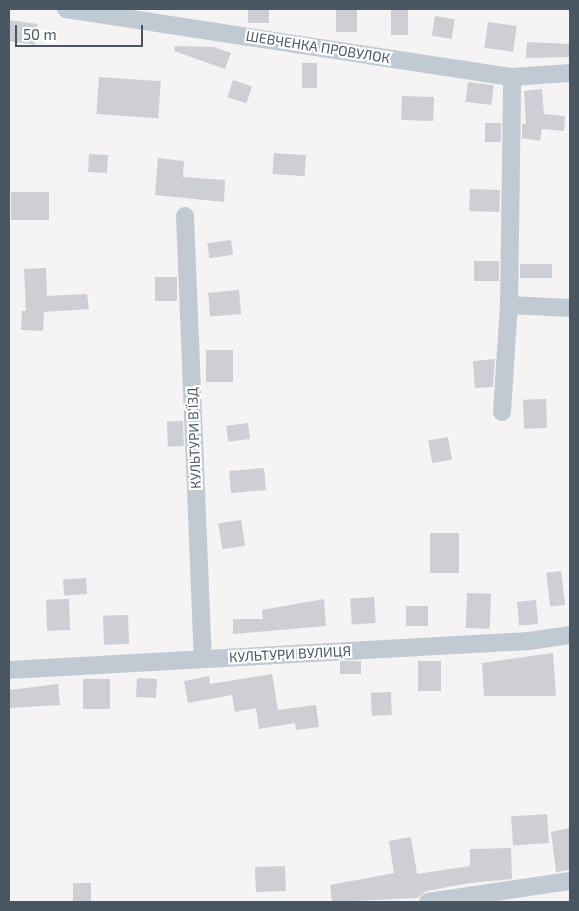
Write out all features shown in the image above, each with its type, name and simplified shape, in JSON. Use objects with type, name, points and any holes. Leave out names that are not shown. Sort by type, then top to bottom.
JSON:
[{"type":"street","name":"ШЕВЧЕНКА ПРОВУЛОК","points":[[66,9],[512,77],[570,73]]},
{"type":"street","points":[[502,412],[509,305],[512,77]]},
{"type":"street","name":"КУЛЬТУРИ В’ЇЗД","points":[[186,216],[203,659]]},
{"type":"street","points":[[509,305],[570,308]]},
{"type":"street","name":"КУЛЬТУРИ ВУЛИЦЯ","points":[[9,670],[530,641],[570,635]]},
{"type":"street","points":[[428,902],[570,881]]},
{"type":"building","points":[[248,9],[269,9],[269,23],[248,23]]},
{"type":"building","points":[[336,9],[357,9],[357,32],[336,32]]},
{"type":"building","points":[[391,9],[408,9],[408,35],[391,35]]},
{"type":"building","points":[[435,16],[455,19],[452,39],[432,36]]},
{"type":"building","points":[[9,20],[38,24],[35,45],[9,41]]},
{"type":"building","points":[[488,22],[517,26],[513,52],[484,48]]},
{"type":"building","points":[[527,42],[570,44],[570,57],[526,58]]},
{"type":"building","points":[[175,46],[214,47],[231,53],[225,69],[174,51]]},
{"type":"building","points":[[302,63],[317,63],[317,88],[302,88]]},
{"type":"building","points":[[99,77],[161,81],[158,118],[96,114]]},
{"type":"building","points":[[233,80],[252,86],[246,103],[227,97]]},
{"type":"building","points":[[468,82],[494,85],[491,105],[466,102]]},
{"type":"building","points":[[542,89],[544,114],[565,116],[564,131],[542,129],[540,141],[522,138],[522,124],[526,124],[524,91]]},
{"type":"building","points":[[402,96],[434,97],[433,121],[401,120]]},
{"type":"building","points":[[485,123],[501,123],[501,142],[485,142]]},
{"type":"building","points":[[274,153],[306,155],[304,176],[273,174]]},
{"type":"building","points":[[89,154],[108,155],[107,173],[88,172]]},
{"type":"building","points":[[158,158],[184,161],[183,177],[225,180],[224,202],[155,195]]},
{"type":"building","points":[[470,189],[500,190],[499,212],[469,211]]},
{"type":"building","points":[[11,192],[49,192],[49,220],[11,220]]},
{"type":"building","points":[[231,240],[233,255],[209,258],[207,243]]},
{"type":"building","points":[[474,261],[499,261],[499,281],[474,281]]},
{"type":"building","points":[[520,264],[552,264],[552,278],[520,278]]},
{"type":"building","points":[[46,268],[47,296],[87,294],[89,309],[44,312],[43,331],[21,330],[22,311],[26,311],[24,269]]},
{"type":"building","points":[[155,277],[177,277],[177,301],[155,301]]},
{"type":"building","points":[[239,290],[241,314],[210,317],[208,293]]},
{"type":"building","points":[[206,350],[233,350],[233,382],[206,382]]},
{"type":"building","points":[[495,359],[493,387],[475,388],[473,361]]},
{"type":"building","points":[[546,399],[547,428],[524,429],[523,400]]},
{"type":"building","points":[[183,421],[184,446],[168,447],[167,422]]},
{"type":"building","points":[[248,423],[250,439],[228,442],[226,426]]},
{"type":"building","points":[[448,437],[452,460],[432,463],[428,440]]},
{"type":"building","points":[[264,468],[266,490],[231,493],[229,471]]},
{"type":"building","points":[[241,520],[245,546],[222,549],[218,524]]},
{"type":"building","points":[[430,533],[459,533],[459,573],[430,573]]},
{"type":"building","points":[[561,571],[565,605],[550,607],[546,573]]},
{"type":"building","points":[[86,578],[87,594],[64,596],[63,580]]},
{"type":"building","points":[[467,593],[491,594],[490,629],[466,628]]},
{"type":"building","points":[[374,597],[376,623],[352,625],[350,599]]},
{"type":"building","points":[[69,599],[70,630],[47,631],[46,600]]},
{"type":"building","points":[[324,599],[326,626],[233,634],[233,619],[263,619],[262,610]]},
{"type":"building","points":[[536,600],[538,624],[519,626],[517,602]]},
{"type":"building","points":[[406,606],[428,606],[428,626],[406,626]]},
{"type":"building","points":[[128,615],[129,644],[104,645],[103,616]]},
{"type":"building","points":[[553,653],[556,696],[484,696],[482,663]]},
{"type":"building","points":[[340,661],[361,661],[361,674],[340,674]]},
{"type":"building","points":[[418,661],[441,661],[441,691],[418,691]]},
{"type":"building","points":[[272,674],[278,710],[316,705],[319,727],[296,730],[295,723],[259,729],[256,708],[235,712],[232,695],[188,703],[184,681],[209,676],[210,684]]},
{"type":"building","points":[[137,678],[157,679],[156,698],[136,697]]},
{"type":"building","points":[[83,679],[110,679],[110,709],[83,709]]},
{"type":"building","points":[[58,684],[60,705],[9,708],[9,690]]},
{"type":"building","points":[[391,692],[392,715],[372,716],[371,693]]},
{"type":"building","points":[[547,814],[549,843],[513,845],[511,817]]},
{"type":"building","points":[[570,828],[570,870],[556,872],[551,832]]},
{"type":"building","points":[[411,837],[417,874],[470,866],[470,849],[511,848],[512,879],[470,883],[426,891],[418,898],[332,902],[330,885],[394,873],[389,841]]},
{"type":"building","points":[[285,866],[286,891],[256,892],[255,867]]},
{"type":"building","points":[[73,883],[91,883],[91,902],[73,902]]}]
